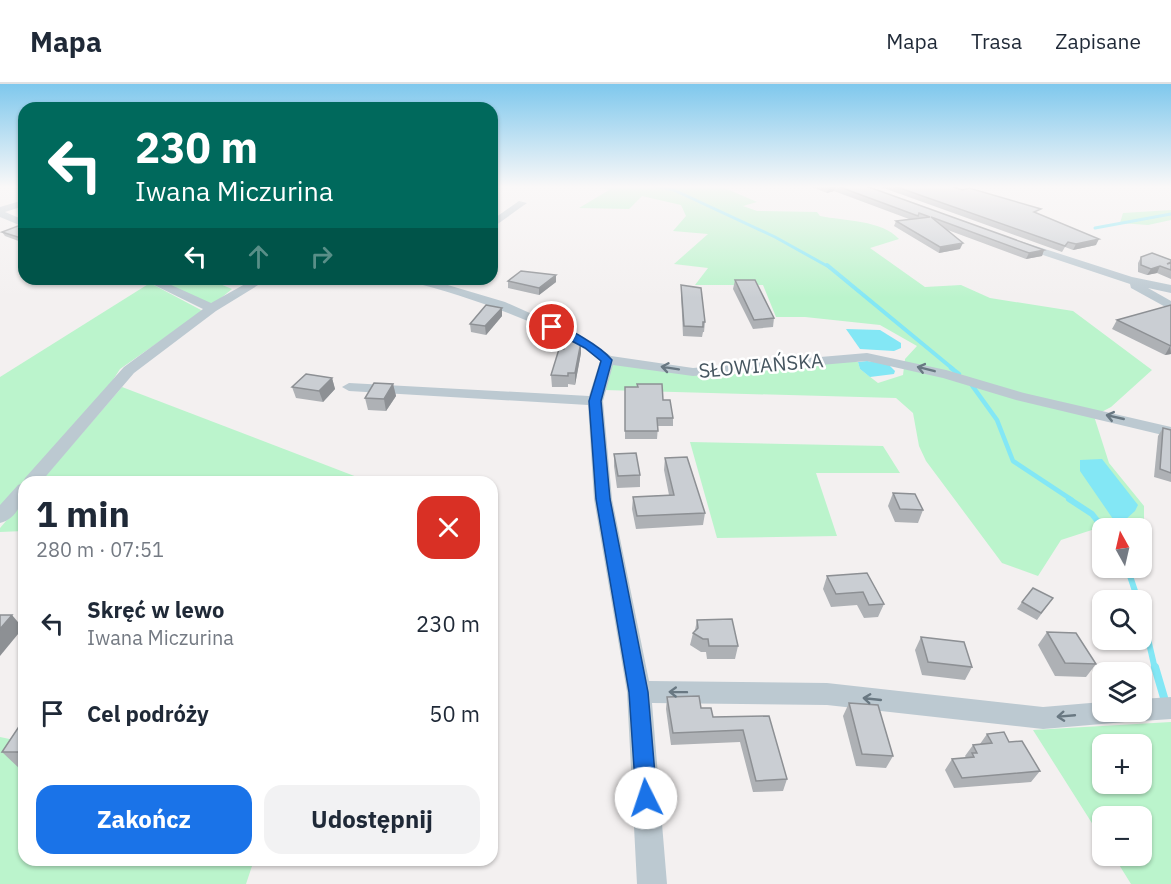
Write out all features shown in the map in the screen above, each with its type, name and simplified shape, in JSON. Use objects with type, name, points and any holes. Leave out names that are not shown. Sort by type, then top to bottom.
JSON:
[{"type":"street","points":[[1012,241],[1129,280],[1171,289]]},
{"type":"street","points":[[1129,280],[1151,296],[1171,306]]},
{"type":"street","points":[[161,285],[212,308]]},
{"type":"street","points":[[36,476],[129,370],[212,308],[252,285]]},
{"type":"street","points":[[441,285],[471,292],[510,307],[574,337],[607,360],[595,401],[603,499],[639,692],[652,884]]},
{"type":"street","name":"SŁOWIAŃSKA","points":[[607,360],[693,372],[867,357],[918,366],[1022,397],[1171,432]]},
{"type":"street","points":[[349,387],[595,401]]},
{"type":"street","points":[[0,517],[18,496]]},
{"type":"street","points":[[639,692],[827,694],[1042,718],[1092,714]]},
{"type":"street","points":[[1152,709],[1171,708]]},
{"type":"green space","points":[[680,223],[867,223],[883,228],[899,239],[870,248],[925,287],[961,285],[990,298],[1073,311],[1152,370],[1111,407],[1094,416],[1109,463],[1144,506],[1144,518],[1092,518],[1092,530],[1061,540],[1038,576],[1002,563],[926,461],[919,446],[913,413],[896,398],[604,390],[611,363],[711,377],[850,360],[858,362],[860,369],[878,383],[903,375],[905,359],[917,346],[880,325],[805,317],[776,317],[763,285],[695,285],[708,268],[674,264],[708,234],[673,231]]},
{"type":"green space","points":[[1125,223],[1156,223],[1148,225]]},
{"type":"green space","points":[[147,285],[154,285],[201,310],[200,313],[120,369],[109,386],[28,476],[18,476],[18,487],[0,507],[0,377]]},
{"type":"green space","points":[[170,285],[222,285],[232,289],[216,302],[206,304]]},
{"type":"green space","points":[[122,387],[354,476],[45,476]]},
{"type":"green space","points":[[690,442],[883,446],[900,473],[816,473],[837,536],[717,538]]},
{"type":"green space","points":[[18,507],[18,531],[0,532],[0,528]]},
{"type":"green space","points":[[1171,722],[1171,884],[1131,884],[1120,866],[1152,866],[1152,806],[1092,806],[1092,823],[1033,730]]},
{"type":"green space","points":[[0,737],[18,741],[18,866],[252,866],[246,884],[0,884]]},
{"type":"water","points":[[846,329],[880,330],[901,343],[901,348],[894,351],[860,349]]},
{"type":"water","points":[[858,362],[888,364],[895,371],[894,374],[870,377],[860,369]]},
{"type":"water","points":[[1102,459],[1138,505],[1135,511],[1127,518],[1112,518],[1080,471],[1080,460]]},
{"type":"building","points":[[900,223],[939,223],[963,243],[940,247]]},
{"type":"building","points":[[948,223],[970,223],[1044,250],[1029,253]]},
{"type":"building","points":[[1000,223],[1061,223],[1099,239],[1076,244],[1068,242],[1065,246]]},
{"type":"building","points":[[18,226],[18,237],[2,232]]},
{"type":"building","points":[[1152,253],[1171,260],[1167,264],[1171,263],[1171,270],[1160,266],[1151,269],[1141,265],[1141,257]]},
{"type":"building","points":[[521,271],[556,275],[539,288],[508,281]]},
{"type":"building","points":[[735,280],[755,280],[774,318],[754,320]]},
{"type":"building","points":[[681,285],[701,288],[705,322],[703,322],[703,327],[684,326]]},
{"type":"building","points":[[486,305],[502,308],[485,326],[470,324]]},
{"type":"building","points":[[1171,305],[1171,346],[1117,320]]},
{"type":"building","points":[[566,341],[581,342],[575,373],[568,373],[568,376],[551,375],[559,349],[564,349]]},
{"type":"building","points":[[306,374],[332,378],[319,391],[292,387]]},
{"type":"building","points":[[374,383],[393,384],[384,399],[365,398]]},
{"type":"building","points":[[637,384],[662,384],[663,400],[670,400],[673,418],[657,418],[658,431],[625,431],[625,387],[638,387]]},
{"type":"building","points":[[1163,428],[1171,430],[1171,473],[1160,469]]},
{"type":"building","points":[[636,453],[640,475],[618,476],[614,454]]},
{"type":"building","points":[[687,457],[705,513],[637,516],[633,497],[674,495],[665,458]]},
{"type":"building","points":[[893,493],[915,494],[923,510],[900,509]]},
{"type":"building","points":[[867,573],[884,604],[869,605],[863,592],[836,594],[827,576]]},
{"type":"building","points":[[1033,588],[1053,598],[1041,613],[1022,602]]},
{"type":"building","points":[[0,615],[12,615],[0,629]]},
{"type":"building","points":[[732,619],[738,646],[709,646],[708,639],[703,639],[693,633],[698,628],[697,620]]},
{"type":"building","points":[[1047,632],[1076,633],[1095,662],[1065,663]]},
{"type":"building","points":[[921,637],[964,642],[972,667],[928,662]]},
{"type":"building","points":[[699,696],[701,708],[711,708],[713,717],[769,716],[787,779],[756,781],[743,730],[673,733],[667,697]]},
{"type":"building","points":[[849,703],[878,705],[893,756],[862,754]]},
{"type":"building","points":[[18,728],[18,752],[2,752]]},
{"type":"building","points":[[1004,732],[1009,742],[1022,741],[1040,771],[962,778],[952,759],[974,757],[972,753],[977,753],[973,745],[992,743],[987,734]]},
{"type":"waterway","points":[[746,223],[829,267]]},
{"type":"waterway","points":[[1095,228],[1120,223]]},
{"type":"waterway","points":[[827,265],[953,369]]},
{"type":"waterway","points":[[951,368],[959,374]]},
{"type":"waterway","points":[[971,384],[997,420],[1013,461],[1072,500]]},
{"type":"waterway","points":[[1069,499],[1095,518]]},
{"type":"waterway","points":[[1131,578],[1135,590]]},
{"type":"waterway","points":[[1151,650],[1155,669]]},
{"type":"waterway","points":[[1155,667],[1165,701]]},
{"type":"route","points":[[552,327],[588,345],[607,360],[595,401],[603,499],[639,692],[646,798]]}]
